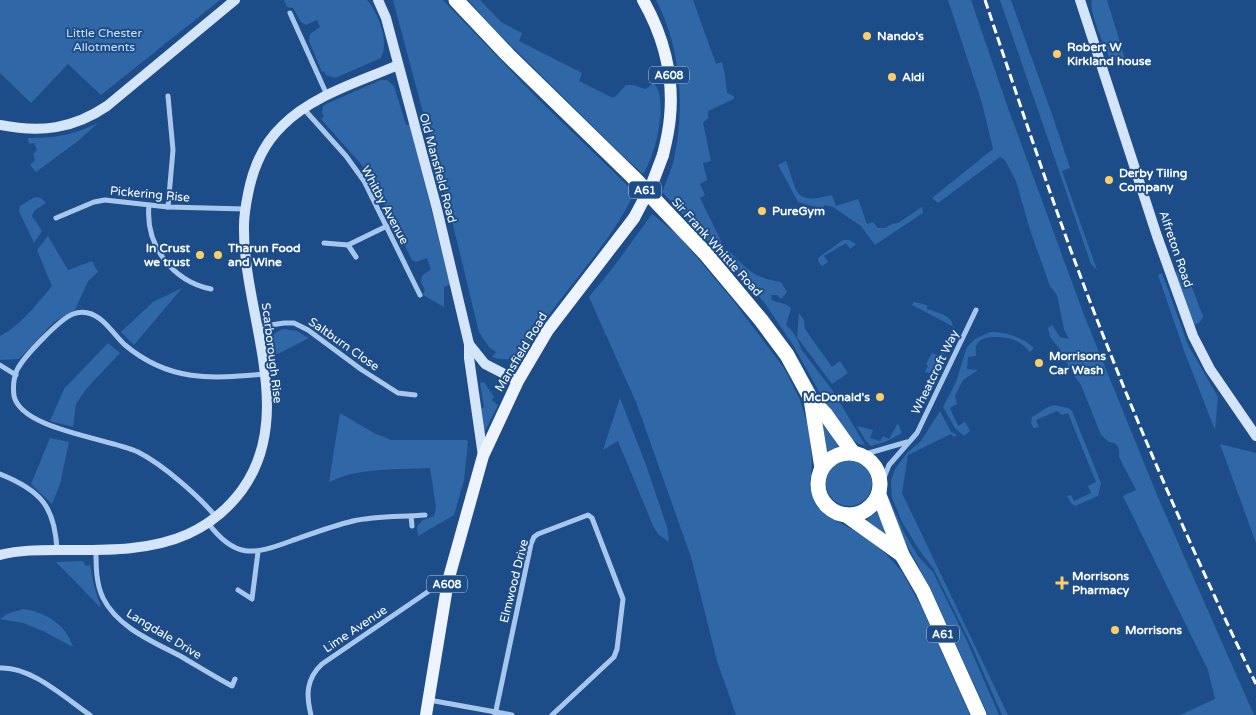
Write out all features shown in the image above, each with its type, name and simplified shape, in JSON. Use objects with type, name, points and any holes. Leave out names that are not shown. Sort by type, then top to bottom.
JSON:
[{"type":"highway","name":"Sir Frank Whittle Road","points":[[456,0],[508,55],[633,177],[705,253],[787,355],[811,399],[858,454]]},
{"type":"highway","name":"Sir Frank Whittle Road","points":[[811,399],[822,468]]},
{"type":"highway","points":[[844,453],[858,454],[872,462],[881,479],[876,501],[860,514],[846,515],[835,512],[823,501],[818,484],[822,468],[828,461],[844,453]]},
{"type":"highway","name":"A61","points":[[880,490],[902,555],[923,591],[979,715]]},
{"type":"highway","name":"A61","points":[[846,515],[902,555]]},
{"type":"main road","name":"Mansfield Road","points":[[426,715],[448,581],[483,456],[518,380],[548,330],[634,218],[652,184],[664,155],[670,118],[670,77],[661,40],[642,0]]},
{"type":"street","points":[[0,125],[25,128],[62,127],[94,115],[235,0]]},
{"type":"street","name":"Old Mansfield Road","points":[[378,0],[386,18],[437,209],[468,344],[483,456]]},
{"type":"street","name":"Alfreton Road","points":[[1080,0],[1160,243],[1193,336],[1210,369],[1256,436]]},
{"type":"street","points":[[290,13],[328,95]]},
{"type":"street","name":"Scarborough Rise","points":[[0,555],[43,550],[128,548],[160,543],[190,533],[212,520],[232,503],[249,480],[261,454],[267,418],[264,374],[245,251],[245,209],[251,178],[263,150],[282,126],[303,108],[328,95],[398,65]]},
{"type":"street","points":[[168,96],[173,150],[168,207]]},
{"type":"street","name":"Whitby Avenue","points":[[303,108],[346,156],[364,181],[420,295]]},
{"type":"street","name":"Pickering Rise","points":[[56,218],[94,202],[105,200],[168,207],[245,209]]},
{"type":"street","points":[[149,205],[150,231],[155,245],[162,256],[182,277],[202,287],[211,289]]},
{"type":"street","points":[[324,244],[348,245],[387,226]]},
{"type":"street","points":[[348,245],[356,257]]},
{"type":"street","name":"Wheatcroft Way","points":[[880,490],[889,465],[910,441],[920,426],[976,310]]},
{"type":"street","points":[[264,374],[209,378],[188,376],[169,370],[140,356],[124,344],[99,318],[83,312],[68,317],[24,359],[16,375],[14,390],[15,398],[30,416],[51,426],[114,443],[145,456],[203,502],[218,535],[228,544],[240,550],[258,552],[356,520],[425,515]]},
{"type":"street","name":"Saltburn Close","points":[[257,327],[294,323],[386,386],[398,393],[415,395]]},
{"type":"street","name":"Old Mansfield Road","points":[[468,344],[485,364],[518,380]]},
{"type":"street","points":[[0,365],[16,375]]},
{"type":"street","points":[[858,454],[910,441]]},
{"type":"street","points":[[0,474],[27,486],[47,507],[57,533],[57,550]]},
{"type":"street","name":"Elmwood Drive","points":[[496,713],[526,564],[534,537],[588,515],[592,518],[623,599],[616,649],[614,658],[552,715]]},
{"type":"street","points":[[411,516],[412,526]]},
{"type":"street","name":"Langdale Drive","points":[[96,549],[98,586],[107,605],[120,620],[232,686],[236,679]]},
{"type":"street","points":[[238,590],[252,599],[258,552]]},
{"type":"street","name":"Lime Avenue","points":[[311,715],[308,696],[309,682],[312,675],[322,664],[434,588],[448,581]]},
{"type":"street","points":[[0,668],[16,669],[32,675],[90,715]]},
{"type":"street","points":[[429,700],[512,715]]},
{"type":"green space","name":"Little Chester Allotments","points":[[0,0],[220,0],[101,95],[68,64],[31,103],[0,73]]},
{"type":"green space","points":[[284,0],[367,0],[382,28],[384,44],[381,58],[335,78],[326,75],[324,71],[322,72],[309,41],[310,34],[320,27],[317,20],[306,25],[301,22],[293,8],[287,7]]},
{"type":"green space","points":[[393,0],[443,0],[537,98],[634,194],[605,242],[548,316],[531,343],[521,354],[513,358],[501,359],[492,357],[496,352],[489,347],[479,332],[453,225]]},
{"type":"green space","points":[[468,0],[480,0],[501,22],[522,33],[519,41],[582,73],[579,81],[613,98],[626,85],[645,89],[653,82],[658,90],[660,101],[659,128],[652,155],[643,174],[495,30]]},
{"type":"green space","points":[[656,0],[693,0],[716,64],[722,62],[727,93],[734,96],[734,99],[708,111],[708,118],[703,123],[711,161],[703,163],[707,180],[700,184],[705,195],[700,198],[725,249],[720,254],[662,192],[673,163],[677,143],[680,101],[676,59],[671,38]]},
{"type":"green space","points":[[948,0],[971,0],[1008,108],[1084,315],[1157,495],[1254,715],[1180,715],[1215,699],[1208,670],[1123,496],[1136,490],[1119,457],[1118,446],[1109,442],[1101,435],[1081,385],[1059,348],[1050,337],[1048,328],[1052,325],[1060,337],[1069,339],[1064,329],[1057,295],[1050,286],[1031,233],[1016,181],[1005,160],[1000,157],[938,203],[932,198],[993,149],[982,103]]},
{"type":"green space","points":[[1000,0],[1011,0],[1070,168],[1062,171],[1097,270],[1091,264]]},
{"type":"green space","points":[[1092,0],[1107,0],[1125,59],[1112,64],[1095,22]]},
{"type":"green space","points":[[381,80],[387,80],[394,86],[406,125],[410,125],[450,285],[444,287],[444,307],[423,295],[425,290],[421,282],[422,276],[431,269],[427,258],[416,262],[412,260],[372,180],[360,163],[321,119],[324,116],[322,113],[323,106],[326,104]]},
{"type":"green space","points":[[98,123],[78,141],[36,172],[30,165],[35,160],[33,154],[37,150],[34,143],[29,144],[28,138],[64,135]]},
{"type":"green space","points":[[786,161],[799,194],[810,198],[832,195],[836,206],[858,199],[867,224],[873,222],[878,228],[885,228],[898,223],[922,207],[923,213],[875,245],[861,226],[833,207],[824,205],[823,209],[798,202],[778,165]]},
{"type":"green space","points":[[35,197],[41,198],[46,203],[34,211],[32,216],[42,231],[34,243],[19,211],[20,206]]},
{"type":"green space","points":[[652,214],[679,236],[731,298],[784,368],[800,400],[809,429],[812,462],[810,486],[815,504],[827,516],[870,539],[902,572],[922,608],[970,715],[736,715],[717,661],[691,557],[636,402],[589,297]]},
{"type":"green space","points":[[48,236],[68,270],[92,261],[98,272],[88,281],[75,310],[54,322],[19,359],[0,360],[0,336],[21,320],[52,286],[37,250]]},
{"type":"green space","points":[[843,240],[849,240],[856,244],[850,249],[846,243],[824,256],[828,262],[822,266],[818,258]]},
{"type":"green space","points":[[730,252],[752,272],[764,278],[781,282],[787,292],[781,299],[777,295],[771,295],[772,300],[791,308],[786,325],[799,342],[801,349],[833,391],[865,445],[851,439],[839,427],[793,345],[764,302],[724,258]]},
{"type":"green space","points":[[1184,267],[1203,316],[1197,324],[1193,324],[1176,276],[1177,269]]},
{"type":"green space","points":[[1162,273],[1188,345],[1218,397],[1215,430],[1186,356],[1158,275]]},
{"type":"green space","points":[[182,288],[134,345],[121,332],[153,302]]},
{"type":"green space","points":[[914,302],[927,305],[927,309],[947,317],[953,326],[912,305]]},
{"type":"green space","points":[[799,313],[804,320],[805,329],[832,367],[840,361],[848,373],[832,384],[797,337]]},
{"type":"green space","points":[[284,329],[297,331],[309,338],[278,354],[271,351],[268,342],[274,334]]},
{"type":"green space","points":[[953,329],[952,336],[949,345],[946,343]]},
{"type":"green space","points":[[990,332],[1014,336],[1034,348],[1030,352],[1017,341],[1000,337],[984,339],[977,344],[976,356],[968,357],[967,369],[978,370],[963,380],[955,396],[957,404],[950,408],[958,426],[965,422],[970,431],[964,436],[955,428],[943,407],[956,382],[967,347],[975,339]]},
{"type":"green space","points":[[108,343],[120,353],[87,388],[76,404],[73,427],[50,421],[64,389]]},
{"type":"green space","points":[[943,348],[945,351],[937,367],[932,372],[925,372],[928,366],[926,364],[932,353],[939,356]]},
{"type":"green space","points":[[484,382],[494,397],[492,400],[498,405],[484,433],[481,409],[484,407],[480,383]]},
{"type":"green space","points":[[620,398],[646,465],[667,527],[669,542],[658,534],[654,528],[618,441],[603,450]]},
{"type":"green space","points":[[1055,405],[1072,411],[1101,483],[1098,496],[1075,506],[1067,496],[1071,495],[1074,501],[1091,493],[1088,486],[1096,482],[1068,413],[1062,415],[1057,411],[1036,420],[1039,427],[1034,428],[1031,423],[1032,417]]},
{"type":"green space","points":[[940,411],[951,432],[957,435],[954,437],[951,434],[908,455],[902,493],[1008,715],[1002,715],[970,642],[933,568],[902,522],[892,498],[891,481],[895,469],[907,453],[921,441]]},
{"type":"green space","points":[[340,413],[374,433],[391,440],[468,441],[464,480],[454,515],[418,536],[417,526],[423,520],[434,516],[436,507],[430,468],[366,472],[341,477],[329,482]]},
{"type":"green space","points":[[821,417],[838,446],[823,454]]},
{"type":"green space","points":[[898,423],[902,433],[885,442],[871,446],[857,426],[873,430],[870,438],[880,441],[883,436],[889,439]]},
{"type":"green space","points":[[50,438],[69,442],[60,484],[52,504],[31,484]]},
{"type":"green space","points":[[1220,444],[1256,453],[1256,543]]},
{"type":"green space","points":[[844,460],[854,460],[868,470],[872,483],[868,496],[862,502],[854,506],[844,506],[830,496],[826,488],[826,478],[836,464]]},
{"type":"green space","points":[[888,496],[904,532],[918,556],[933,572],[966,639],[999,715],[988,715],[931,590],[892,517]]},
{"type":"green space","points":[[877,512],[889,534],[886,536],[865,521]]},
{"type":"green space","points":[[83,561],[86,566],[90,565],[101,608],[56,562]]},
{"type":"green space","points":[[23,609],[39,613],[54,620],[70,639],[73,647],[23,623],[0,619],[7,614]]},
{"type":"railway","points":[[985,0],[1055,207],[1120,379],[1209,584],[1256,684]]},
{"type":"place","name":"Nando's","points":[[867,36]]},
{"type":"place","name":"Robert W Kirkland house","points":[[1057,54]]},
{"type":"place","name":"Aldi","points":[[892,77]]},
{"type":"place","name":"Derby Tiling Company","points":[[1109,180]]},
{"type":"place","name":"PureGym","points":[[762,211]]},
{"type":"place","name":"In Crust we trust","points":[[200,255]]},
{"type":"place","name":"Tharun Food and Wine","points":[[218,255]]},
{"type":"place","name":"Morrisons Car Wash","points":[[1039,363]]},
{"type":"place","name":"McDonald's","points":[[880,397]]},
{"type":"place","name":"Morrisons Pharmacy","points":[[1062,583]]},
{"type":"place","name":"Morrisons","points":[[1115,630]]}]
